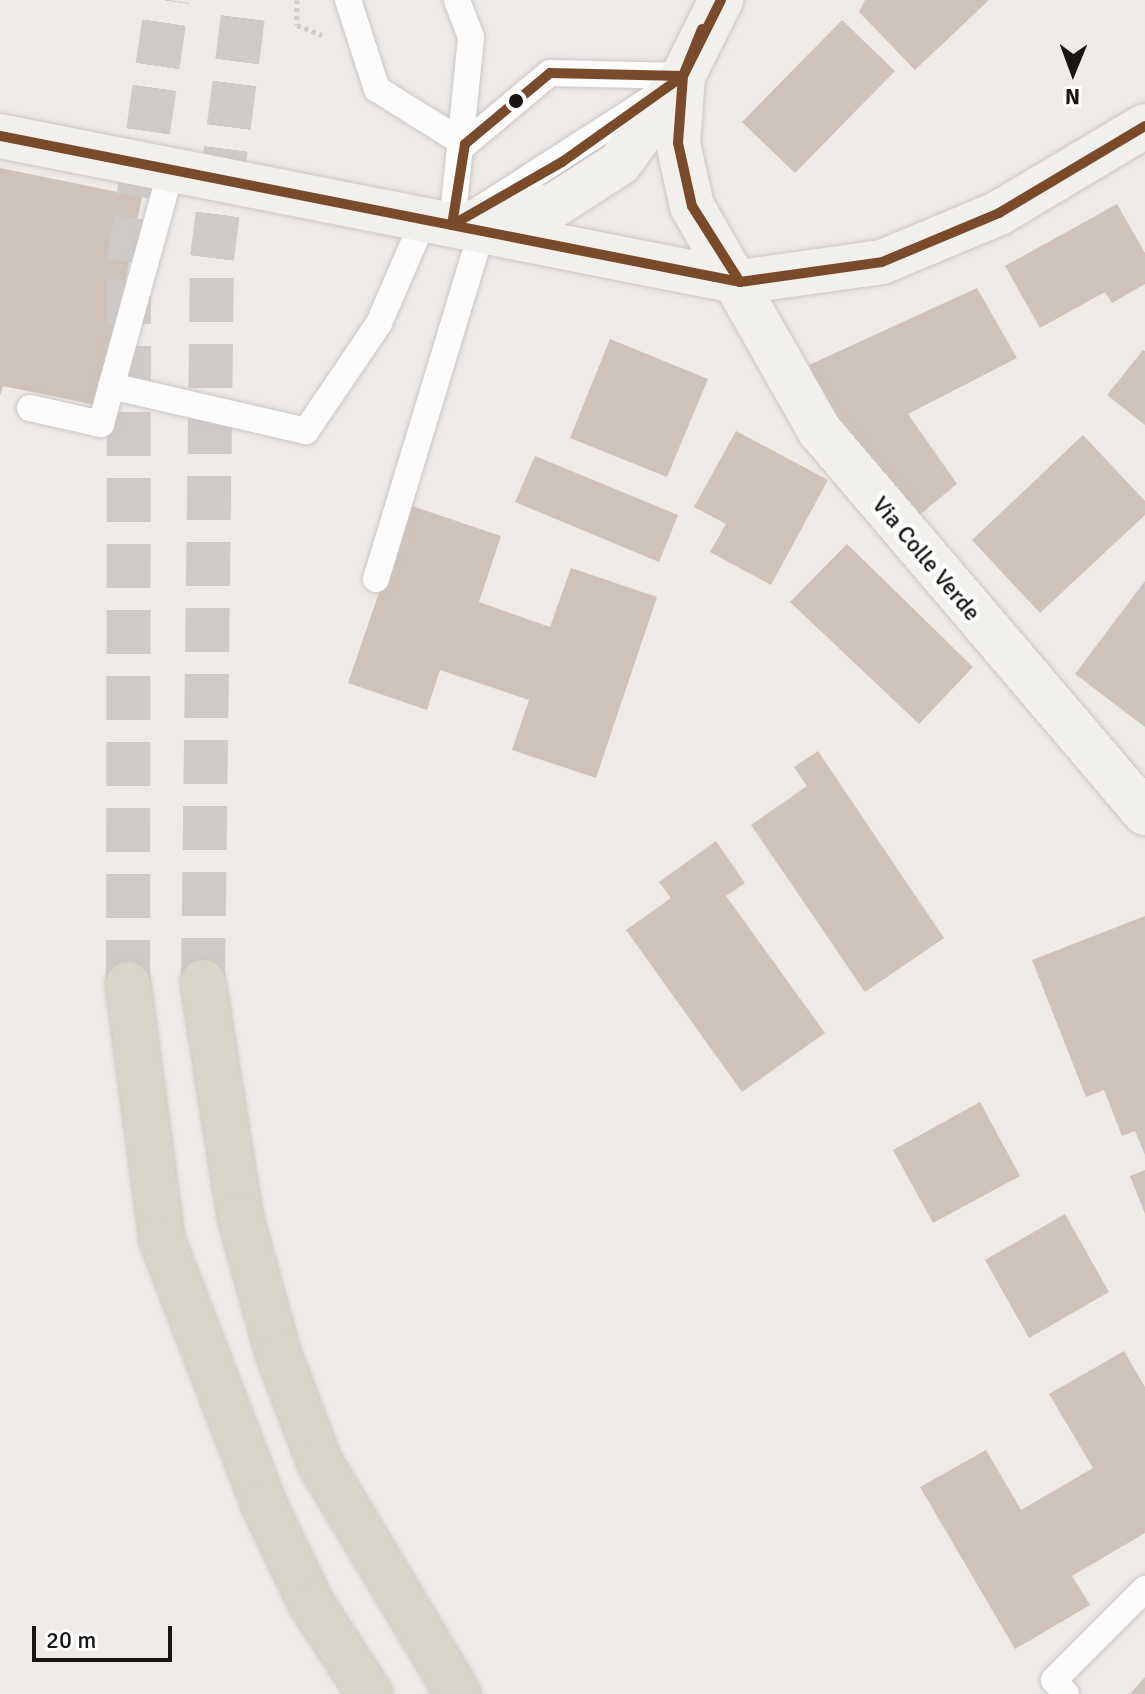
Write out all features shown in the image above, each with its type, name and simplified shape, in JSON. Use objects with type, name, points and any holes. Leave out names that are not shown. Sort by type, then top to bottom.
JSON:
[{"type":"highway","points":[[203,982],[240,1216],[278,1353],[320,1463],[458,1694]]},
{"type":"highway","points":[[128,984],[162,1240],[264,1505],[312,1605],[370,1694]]},
{"type":"street","points":[[452,224],[555,205],[620,163],[683,76],[721,0]]},
{"type":"street","name":"Via Colle Verde","points":[[683,76],[678,143],[692,206],[740,282],[820,431],[1145,813]]},
{"type":"street","points":[[0,136],[740,282],[882,262],[999,213],[1145,126]]},
{"type":"lane","points":[[348,0],[377,89],[465,144]]},
{"type":"lane","points":[[376,579],[452,224],[465,144],[471,37],[457,0]]},
{"type":"lane","points":[[465,144],[550,73],[683,76]]},
{"type":"lane","points":[[30,408],[101,424],[171,170]]},
{"type":"lane","points":[[111,386],[306,431],[379,323],[452,224]]},
{"type":"lane","points":[[1066,1694],[1054,1680],[1145,1589]]},
{"type":"building","points":[[865,0],[989,0],[915,70],[859,12]]},
{"type":"building","points":[[842,20],[895,71],[795,173],[742,122]]},
{"type":"building","points":[[0,168],[142,197],[101,406],[3,386],[0,396]]},
{"type":"building","points":[[1117,204],[1145,253],[1145,284],[1112,303],[1105,292],[1040,328],[1005,266]]},
{"type":"building","points":[[977,288],[1017,358],[908,414],[957,484],[911,522],[832,428],[809,365]]},
{"type":"building","points":[[610,339],[708,379],[667,477],[570,438]]},
{"type":"building","points":[[1145,351],[1145,425],[1107,395]]},
{"type":"building","points":[[736,431],[828,480],[771,585],[710,552],[726,524],[694,507]]},
{"type":"building","points":[[1083,435],[1145,501],[1145,515],[1040,613],[972,540]]},
{"type":"building","points":[[535,456],[678,515],[659,562],[515,502]]},
{"type":"building","points":[[409,505],[501,536],[479,602],[550,627],[571,568],[657,597],[596,778],[512,750],[529,700],[440,670],[427,710],[348,683]]},
{"type":"building","points":[[847,544],[973,667],[919,724],[790,602]]},
{"type":"building","points":[[1145,581],[1145,727],[1075,674]]},
{"type":"building","points":[[818,751],[944,938],[865,992],[751,825],[807,786],[794,767]]},
{"type":"building","points":[[716,841],[745,883],[726,896],[825,1033],[742,1092],[626,930],[671,898],[659,882]]},
{"type":"building","points":[[1145,916],[1145,1155],[1135,1131],[1122,1136],[1104,1090],[1086,1097],[1032,960]]},
{"type":"building","points":[[980,1102],[1020,1176],[933,1223],[893,1150]]},
{"type":"building","points":[[1145,1170],[1145,1214],[1130,1176]]},
{"type":"building","points":[[1065,1214],[1109,1292],[1029,1338],[985,1260]]},
{"type":"building","points":[[1124,1351],[1145,1387],[1145,1533],[1072,1576],[1090,1605],[1015,1649],[920,1487],[986,1450],[1021,1510],[1093,1468],[1049,1394]]},
{"type":"building","points":[[1145,1677],[1145,1694],[1130,1694]]},
{"type":"tunnel","points":[[128,984],[129,262],[167,0]]},
{"type":"tunnel","points":[[203,982],[212,258],[245,0]]},
{"type":"transit line","points":[[452,225],[562,162],[683,76],[721,0]]},
{"type":"transit line","points":[[702,29],[683,76],[678,143],[692,206],[740,282]]},
{"type":"transit line","points":[[452,225],[465,144],[550,73],[683,76]]},
{"type":"transit line","points":[[0,136],[740,282],[882,262],[999,213],[1145,126]]}]
